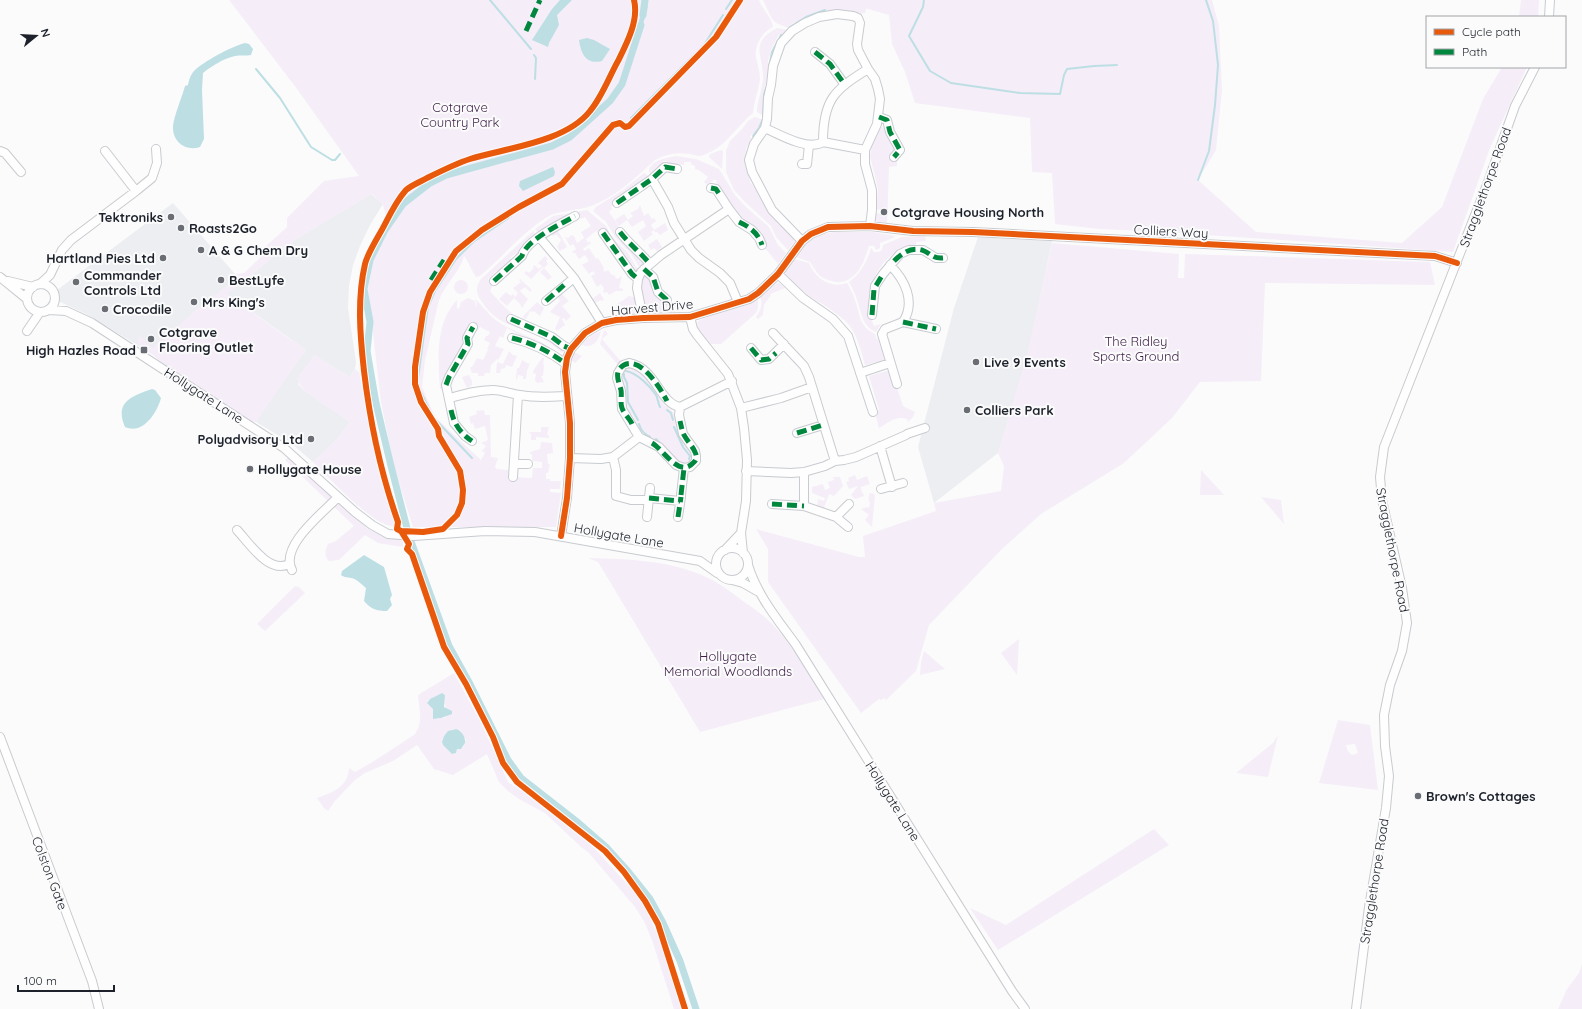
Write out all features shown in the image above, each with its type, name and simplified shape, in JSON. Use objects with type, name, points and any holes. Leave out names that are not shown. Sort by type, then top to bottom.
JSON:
[{"type":"street","points":[[1549,16],[1550,0]]},
{"type":"street","points":[[802,241],[772,210],[752,172],[750,160],[751,150],[765,128],[768,98],[778,50],[781,43],[792,31],[819,17],[837,14],[854,16],[858,18],[860,30],[857,44],[858,50],[875,79],[878,89],[879,117],[864,150],[865,164],[872,190],[870,226]]},
{"type":"street","points":[[815,52],[830,64],[844,85]]},
{"type":"street","name":"Stragglethorpe Road","points":[[1356,1009],[1369,907],[1386,808],[1388,776],[1384,715],[1390,685],[1402,651],[1407,623],[1402,588],[1382,500],[1380,477],[1384,447],[1457,263],[1515,106],[1534,68]]},
{"type":"street","points":[[823,142],[824,123],[829,101],[844,85],[868,69]]},
{"type":"street","points":[[879,117],[887,120],[890,132],[900,150],[894,157]]},
{"type":"street","points":[[765,128],[809,146],[818,145],[823,142],[864,150]]},
{"type":"street","points":[[802,164],[807,164],[809,146]]},
{"type":"street","points":[[51,289],[50,276],[62,250],[71,240],[152,178],[157,163],[156,149]]},
{"type":"street","points":[[0,151],[5,153],[21,172]]},
{"type":"street","points":[[105,151],[136,191]]},
{"type":"street","points":[[617,203],[652,179],[665,167],[677,169]]},
{"type":"street","points":[[652,179],[684,240],[699,258],[720,273],[730,283],[738,302]]},
{"type":"street","points":[[711,188],[716,189],[738,222],[752,230],[760,238],[762,245]]},
{"type":"street","points":[[643,318],[641,305],[637,294],[638,279],[647,266],[729,209]]},
{"type":"street","points":[[494,281],[522,256],[523,250],[531,242],[576,216]]},
{"type":"street","name":"Colliers Way","points":[[802,241],[814,232],[828,226],[870,226],[912,231],[973,232],[1435,256],[1457,263]]},
{"type":"street","points":[[620,232],[628,242],[638,250],[654,277],[658,292],[667,300]]},
{"type":"street","points":[[602,233],[632,274],[638,279]]},
{"type":"street","points":[[540,238],[574,278],[602,323]]},
{"type":"street","name":"Harvest Drive","points":[[561,536],[567,498],[570,458],[570,423],[566,396],[565,372],[566,364],[572,348],[585,333],[602,323],[616,320],[643,318],[690,317],[749,299],[758,293],[778,274],[802,241]]},
{"type":"street","points":[[872,315],[874,289],[879,280],[900,254],[912,250],[923,250],[936,258],[943,258]]},
{"type":"street","points":[[892,263],[901,277],[910,301],[903,322]]},
{"type":"street","points":[[778,274],[803,298],[833,319],[848,336],[873,412]]},
{"type":"street","points":[[50,276],[28,292],[27,299],[30,307],[29,328],[44,311],[53,304],[55,297]]},
{"type":"street","points":[[546,301],[574,278]]},
{"type":"street","points":[[3,279],[36,286],[47,286],[51,289]]},
{"type":"street","points":[[3,279],[27,299]]},
{"type":"street","name":"Hollygate Lane","points":[[51,289],[55,297],[66,311]]},
{"type":"street","name":"Hollygate Lane","points":[[30,307],[35,311],[66,311],[92,323],[284,448],[338,497],[372,525],[388,534],[414,536],[485,531],[525,531],[561,536],[700,562],[718,573]]},
{"type":"street","points":[[690,317],[693,329],[728,374],[732,382],[741,408],[746,446],[746,501],[741,533],[743,553],[748,565],[741,577],[731,580],[723,578],[718,573],[716,564],[722,552],[741,533]]},
{"type":"street","points":[[511,319],[552,337],[564,346],[572,348]]},
{"type":"street","points":[[897,384],[882,334],[885,328],[903,322],[936,329]]},
{"type":"street","points":[[472,440],[465,436],[454,423],[450,398],[446,388],[447,381],[468,344],[467,338],[473,327]]},
{"type":"street","points":[[773,333],[804,366],[835,461]]},
{"type":"street","points":[[512,338],[541,348],[566,364]]},
{"type":"street","points":[[751,348],[761,360],[769,359],[784,344]]},
{"type":"street","points":[[680,407],[679,415],[683,434],[696,456],[696,460],[690,467],[684,468],[676,465],[658,447],[639,437],[622,409],[621,391],[617,378],[619,369],[623,365],[629,363],[636,364],[655,382],[667,401],[674,406],[680,407],[732,382]]},
{"type":"street","points":[[860,372],[890,363]]},
{"type":"street","points":[[741,408],[781,398],[812,387]]},
{"type":"street","points":[[450,398],[475,391],[493,390],[542,398],[566,396]]},
{"type":"street","points":[[513,477],[518,395]]},
{"type":"street","points":[[796,433],[823,425]]},
{"type":"street","points":[[746,471],[791,473],[804,472],[825,466],[835,461],[856,457],[925,428]]},
{"type":"street","points":[[570,458],[601,460],[613,457],[639,437]]},
{"type":"street","points":[[880,446],[892,487]]},
{"type":"street","points":[[613,457],[616,470],[616,496],[632,500],[681,497]]},
{"type":"street","points":[[514,464],[528,464]]},
{"type":"street","points":[[678,517],[684,468]]},
{"type":"street","points":[[804,472],[804,506]]},
{"type":"street","points":[[881,489],[903,483]]},
{"type":"street","points":[[647,517],[650,488]]},
{"type":"street","points":[[237,530],[271,564],[281,567],[291,567],[296,541],[338,497]]},
{"type":"street","points":[[772,504],[804,506],[836,517],[848,527]]},
{"type":"street","points":[[836,517],[849,504]]},
{"type":"street","points":[[700,562],[734,548],[743,553]]},
{"type":"street","name":"Hollygate Lane","points":[[748,565],[752,578],[760,593],[796,645],[1012,991],[1025,1009]]},
{"type":"street","name":"Hollygate Lane","points":[[731,580],[743,582],[760,593]]},
{"type":"street","name":"Colston Gate","points":[[0,737],[92,981],[99,1009]]},
{"type":"shaded area","points":[[371,194],[383,204],[370,225],[360,246],[353,265],[349,286],[348,308],[356,362],[355,369],[350,377],[314,355],[298,384],[305,391],[350,422],[336,440],[313,462],[291,443],[256,422],[275,392],[306,350],[233,298],[226,294],[152,354],[88,315],[52,298],[57,290],[173,203],[242,282],[296,239]]},
{"type":"shaded area","name":"Colliers Park","points":[[978,237],[1052,241],[1028,354],[998,453],[934,503],[918,447],[954,308]]},
{"type":"green space","name":"Cotgrave Country Park","points":[[229,0],[759,0],[773,24],[773,27],[765,32],[756,49],[760,80],[753,113],[729,138],[716,149],[700,156],[676,153],[659,158],[616,193],[598,203],[588,207],[556,213],[549,216],[530,229],[480,276],[476,277],[464,256],[462,262],[439,300],[425,360],[422,387],[435,417],[481,460],[485,453],[482,451],[486,446],[481,443],[488,440],[485,426],[475,429],[473,423],[471,424],[469,417],[477,414],[476,411],[484,410],[485,415],[490,415],[491,457],[498,458],[495,467],[497,469],[508,470],[509,477],[532,478],[533,468],[542,468],[542,462],[532,461],[532,454],[530,454],[530,452],[540,449],[541,442],[552,443],[553,453],[547,454],[548,464],[550,464],[548,473],[546,473],[546,479],[550,479],[550,481],[561,481],[560,489],[550,489],[550,492],[561,493],[556,527],[413,527],[394,466],[381,402],[368,289],[373,260],[389,229],[383,204],[372,194],[296,239],[227,294],[291,340],[297,342],[306,350],[256,422],[248,421],[160,361],[138,344],[138,338],[140,336],[153,348],[159,341],[197,309],[238,277],[236,274],[244,273],[264,254],[265,247],[287,227],[287,218],[324,181],[359,176],[297,89]]},
{"type":"green space","points":[[763,0],[1212,0],[1219,26],[1222,90],[1216,150],[1198,180],[1256,232],[1402,243],[1442,207],[1483,99],[1501,68],[1527,68],[1490,148],[1453,252],[1436,251],[1434,253],[1426,250],[1206,235],[1187,236],[1187,233],[1099,229],[1055,224],[1052,173],[1032,172],[1030,118],[915,103],[905,72],[892,44],[889,15],[868,9],[866,9],[865,13],[837,11],[798,25],[795,22],[789,26],[792,28],[791,29],[776,23],[772,19]]},
{"type":"green space","points":[[1521,0],[1539,0],[1538,16],[1519,16]]},
{"type":"green space","points":[[777,28],[788,30],[783,37],[779,34],[771,50],[768,61],[768,78],[763,93],[762,115],[757,112],[763,77],[760,44],[768,33]]},
{"type":"green space","points":[[755,117],[764,120],[755,136],[752,134],[750,137],[752,138],[746,149],[745,165],[751,183],[760,194],[769,212],[778,224],[789,232],[795,241],[788,250],[776,237],[771,226],[734,190],[726,172],[726,151],[730,141],[748,121]]},
{"type":"green space","points":[[881,127],[885,128],[889,139],[894,142],[897,157],[897,166],[889,167],[887,223],[877,222],[875,219],[875,213],[886,214],[887,211],[876,209],[878,189],[870,156],[872,144]]},
{"type":"green space","points":[[721,150],[723,151],[722,169],[709,157],[710,154]]},
{"type":"green space","points":[[676,156],[696,159],[719,169],[735,195],[769,227],[778,245],[786,253],[778,264],[765,248],[761,236],[741,218],[739,219],[718,187],[716,180],[706,184],[704,182],[708,177],[695,169],[695,166],[691,164],[691,162],[684,162],[684,165],[677,164],[676,167],[667,164],[667,161],[663,161],[662,166],[651,174],[649,172],[650,168],[655,162]]},
{"type":"green space","points":[[644,173],[649,176],[622,196],[620,195],[613,200],[616,203],[611,207],[612,209],[609,212],[639,256],[638,258],[641,262],[643,261],[644,263],[639,267],[632,255],[616,238],[606,222],[593,211],[596,207],[623,190]]},
{"type":"green space","points":[[640,205],[644,216],[648,213],[652,219],[654,218],[656,221],[651,225],[654,230],[651,232],[653,234],[644,241],[638,232],[646,226],[643,220],[632,227],[627,220],[619,226],[615,220],[624,214],[628,220],[633,216],[630,213],[638,209]]},
{"type":"green space","points":[[587,210],[606,226],[612,237],[628,253],[638,270],[635,274],[633,271],[635,269],[632,264],[630,266],[629,262],[614,242],[601,234],[599,235],[596,231],[586,239],[588,243],[590,241],[591,243],[583,249],[584,251],[589,248],[596,259],[598,258],[605,272],[608,270],[617,279],[622,276],[619,288],[623,289],[623,291],[616,291],[609,295],[607,292],[604,293],[604,289],[601,284],[597,287],[591,276],[595,274],[593,271],[589,274],[582,265],[589,261],[585,255],[579,259],[575,253],[572,252],[576,249],[573,244],[570,246],[565,237],[568,238],[571,235],[574,236],[577,243],[584,238],[581,232],[591,226],[585,217],[581,219],[579,216],[557,223],[555,221],[551,224],[551,226],[538,233],[535,229],[553,216]]},
{"type":"green space","points":[[665,223],[668,230],[660,235],[654,230]]},
{"type":"green space","points":[[556,230],[567,247],[560,251],[557,247],[561,240],[556,234],[553,236],[551,234]]},
{"type":"green space","points":[[533,231],[536,235],[520,248],[517,256],[515,254],[510,258],[513,261],[499,273],[496,271],[488,279],[493,285],[490,291],[506,308],[524,323],[564,348],[562,353],[542,338],[502,321],[494,316],[482,302],[477,293],[477,288],[481,279]]},
{"type":"green space","points":[[835,232],[873,232],[895,236],[880,243],[880,248],[876,250],[874,246],[869,246],[862,265],[854,275],[849,279],[836,282],[827,280],[819,275],[810,262],[796,257],[803,247],[812,239],[823,234]]},
{"type":"green space","points":[[925,236],[926,241],[916,242],[916,247],[894,253],[885,261],[877,272],[870,289],[868,315],[874,326],[881,324],[876,332],[867,326],[849,282],[863,267],[871,248],[874,252],[879,252],[882,250],[883,245],[902,237]]},
{"type":"green space","points":[[657,239],[662,247],[657,251],[654,248],[651,250],[648,245]]},
{"type":"green space","name":"The Ridley Sports Ground","points":[[1052,243],[1179,254],[1178,278],[1184,278],[1185,254],[1430,262],[1435,285],[1265,283],[1261,381],[1200,382],[1172,418],[1124,463],[1041,514],[1001,550],[929,625],[916,671],[886,700],[884,698],[881,700],[879,699],[861,713],[768,582],[768,549],[756,529],[859,557],[865,557],[863,536],[936,511],[934,503],[1001,491],[1004,466],[998,453],[1027,354]]},
{"type":"green space","points":[[545,256],[548,259],[546,261],[548,264],[544,268],[543,267],[531,279],[524,273],[526,271],[529,273],[534,268],[534,265],[539,269],[542,266],[538,263]]},
{"type":"green space","points":[[794,259],[809,263],[819,278],[824,281],[835,285],[847,283],[863,324],[875,334],[876,338],[878,339],[884,358],[883,360],[865,365],[857,339],[849,325],[827,307],[803,292],[791,282],[785,272]]},
{"type":"green space","points":[[544,268],[552,277],[548,280],[540,272]]},
{"type":"green space","points":[[645,275],[672,307],[675,313],[648,313],[640,287]]},
{"type":"green space","points":[[520,279],[532,290],[530,292],[525,287],[520,291],[528,299],[522,308],[514,298],[507,306],[499,299],[506,292],[511,296],[513,294],[515,297],[518,293],[513,288],[521,282],[519,280]]},
{"type":"green space","points":[[458,280],[464,280],[468,284],[468,290],[464,294],[458,294],[454,290],[454,284]]},
{"type":"green space","points":[[777,283],[785,288],[770,294],[771,295],[764,305],[763,315],[758,319],[756,317],[761,307],[760,296]]},
{"type":"green space","points":[[561,293],[569,301],[562,306],[571,316],[566,321],[564,318],[562,319],[565,325],[557,331],[555,329],[560,317],[550,312],[560,301],[558,298]]},
{"type":"green space","points":[[600,293],[604,300],[595,303],[593,298]]},
{"type":"green space","points":[[629,296],[634,297],[637,305],[637,311],[633,314],[618,314],[616,305]]},
{"type":"green space","points":[[468,298],[475,301],[476,308],[477,304],[475,299],[493,318],[500,323],[539,341],[554,350],[561,356],[556,355],[557,353],[555,351],[553,352],[519,337],[518,334],[507,328],[503,338],[500,336],[495,346],[504,349],[498,360],[497,359],[491,365],[490,373],[485,373],[484,376],[478,376],[478,373],[472,373],[470,367],[472,367],[477,358],[483,360],[488,350],[490,351],[487,349],[490,343],[484,340],[490,332],[480,327],[474,335],[474,328],[469,325],[462,342],[464,346],[444,388],[440,389],[439,354],[441,330],[450,309],[457,300],[457,308],[459,309],[461,302]]},
{"type":"green space","points":[[758,298],[758,308],[756,313],[721,344],[711,344],[699,330],[697,324],[698,321]]},
{"type":"green space","points":[[537,302],[544,308],[540,316],[534,311],[530,311],[526,319],[523,318],[524,315]]},
{"type":"green space","points":[[605,330],[608,334],[602,339],[622,363],[619,366],[600,344]]},
{"type":"green space","points":[[601,331],[599,338],[592,345],[582,345],[590,336]]},
{"type":"green space","points":[[509,351],[513,355],[517,356],[512,367],[506,365],[505,368],[501,369],[500,373],[496,373],[497,362],[503,364]]},
{"type":"green space","points":[[574,352],[582,356],[575,363],[571,360]]},
{"type":"green space","points":[[314,355],[350,377],[355,369],[359,372],[381,481],[396,526],[390,526],[378,521],[348,497],[313,462],[336,440],[350,422],[312,396],[300,384],[297,378]]},
{"type":"green space","points":[[542,358],[544,358],[544,365],[543,376],[541,376],[544,382],[537,383],[535,380],[536,374],[533,373],[533,371]]},
{"type":"green space","points":[[522,360],[529,364],[530,363],[526,379],[523,379],[523,376],[518,375],[517,380],[517,368],[519,368]]},
{"type":"green space","points":[[628,367],[634,368],[644,376],[663,403],[674,413],[682,439],[692,454],[690,463],[682,465],[643,435],[640,431],[633,416],[626,409],[625,391],[620,380],[623,370]]},
{"type":"green space","points":[[887,371],[892,372],[903,406],[915,412],[913,417],[908,422],[907,419],[899,418],[892,420],[879,428],[875,413],[879,410],[869,376]]},
{"type":"green space","points":[[469,375],[472,385],[467,388],[462,377]]},
{"type":"green space","points":[[541,427],[549,427],[547,434],[549,438],[536,437],[536,440],[531,440],[531,434],[529,432],[541,432]]},
{"type":"green space","points":[[288,458],[291,459],[368,529],[384,537],[403,540],[403,547],[378,543],[365,535],[339,560],[329,561],[326,557],[326,548],[328,544],[336,541],[354,526],[285,460]]},
{"type":"green space","points":[[1201,470],[1224,495],[1200,495]]},
{"type":"green space","points":[[855,475],[857,480],[867,476],[870,484],[861,487],[864,496],[855,499],[851,495],[858,486],[849,489],[846,482],[849,481],[848,478]]},
{"type":"green space","points":[[833,477],[840,477],[843,486],[834,496],[829,494],[824,508],[817,506],[818,499],[824,501],[825,498],[812,493],[812,487],[823,484],[825,490],[830,488],[828,482],[834,480]]},
{"type":"green space","points":[[872,493],[875,495],[872,527],[865,520],[869,515],[861,509],[867,507],[869,508],[870,504],[868,497],[869,494]]},
{"type":"green space","points":[[1261,497],[1281,500],[1284,524]]},
{"type":"green space","name":"Hollygate Memorial Woodlands","points":[[588,558],[659,563],[686,569],[705,576],[717,583],[756,610],[776,628],[796,654],[824,699],[700,732],[598,562]]},
{"type":"green space","points":[[295,586],[299,587],[305,593],[265,631],[257,624]]},
{"type":"green space","points":[[1019,639],[1017,675],[1001,653]]},
{"type":"green space","points":[[924,651],[945,669],[920,675]]},
{"type":"green space","points":[[454,673],[482,725],[508,782],[547,806],[591,845],[641,901],[664,950],[683,1009],[674,1009],[653,943],[645,923],[635,907],[589,853],[545,813],[519,799],[499,782],[487,754],[453,775],[434,769],[417,745],[393,761],[365,773],[355,780],[334,802],[328,811],[324,808],[317,798],[339,788],[346,780],[349,768],[355,772],[414,735],[420,721],[418,695]],"holes":[[[438,695],[445,704],[446,709],[449,709],[446,717],[436,719],[433,709],[427,701]],[[454,729],[460,730],[466,740],[463,747],[457,749],[456,753],[452,754],[442,744],[442,741],[445,734]]]},
{"type":"green space","points":[[1338,720],[1370,725],[1378,790],[1319,783]],"holes":[[[1355,744],[1358,753],[1352,755],[1348,751],[1346,745]]]},
{"type":"green space","points":[[1278,735],[1268,777],[1236,773],[1273,743]]},
{"type":"green space","points":[[1154,829],[1169,845],[998,950],[970,908],[1006,925]]},
{"type":"green space","points":[[1582,964],[1582,1009],[1558,1009],[1567,989],[1579,973]]},
{"type":"water","points":[[560,0],[572,0],[557,15],[559,25],[548,47],[532,40],[552,9]]},
{"type":"water","points":[[644,4],[645,7],[648,6],[641,32],[638,34],[636,31]]},
{"type":"water","points":[[587,38],[594,40],[610,49],[602,61],[596,62],[588,60],[583,54],[579,40]]},
{"type":"water","points":[[245,43],[249,44],[253,49],[251,55],[235,56],[226,59],[203,73],[202,90],[204,139],[200,147],[185,147],[177,141],[173,132],[173,126],[185,86],[188,85],[194,71],[198,67],[233,47]]},
{"type":"water","points":[[553,167],[555,172],[554,176],[523,191],[519,186],[520,181]]},
{"type":"water","points":[[152,389],[155,390],[161,398],[153,416],[138,428],[132,429],[125,427],[122,418],[123,406],[127,401],[138,394]]},
{"type":"water","points":[[364,555],[384,567],[392,595],[390,599],[392,605],[387,611],[380,611],[369,606],[364,601],[366,588],[359,582],[341,575],[342,571]]},
{"type":"water","points":[[472,683],[484,706],[480,708],[468,685]]},
{"type":"water","points":[[442,693],[445,695],[444,707],[452,711],[452,714],[433,719],[433,709],[427,703],[430,699]]},
{"type":"water","points":[[456,729],[463,734],[465,743],[461,749],[457,749],[456,753],[452,754],[442,742],[448,731]]},
{"type":"waterway","points":[[490,0],[531,49]]},
{"type":"waterway","points":[[643,15],[645,0]]},
{"type":"waterway","points":[[726,9],[732,0]]},
{"type":"waterway","points":[[924,0],[923,7],[909,36],[930,71],[951,83],[1020,93],[1060,94],[1064,75],[1067,69],[1117,65]]},
{"type":"waterway","points":[[1198,180],[1209,151],[1218,65],[1213,21],[1206,0]]},
{"type":"waterway","points":[[790,27],[806,17],[825,10]]},
{"type":"waterway","points":[[631,118],[704,45],[723,15]]},
{"type":"waterway","points":[[641,25],[622,84],[610,101],[570,137],[552,146],[446,175],[430,183],[403,204],[385,230],[370,260],[364,289],[370,322],[367,351],[376,403],[409,536],[449,646],[508,760],[521,778],[576,821],[607,848],[650,899],[663,923],[680,961],[696,1009]]},
{"type":"waterway","points":[[769,68],[772,52],[781,35]]},
{"type":"waterway","points":[[534,55],[536,58],[535,79]]},
{"type":"waterway","points":[[256,69],[280,98],[311,147],[332,160],[335,160],[340,154]]},
{"type":"waterway","points":[[763,115],[764,94],[766,88]]},
{"type":"waterway","points":[[753,136],[763,119]]},
{"type":"waterway","points":[[472,458],[433,417],[418,386],[428,307],[435,291],[456,259],[473,242],[511,216]]},
{"type":"waterway","points":[[626,371],[643,380],[656,395],[660,407]]},
{"type":"waterway","points":[[624,374],[627,383],[628,402],[638,420]]},
{"type":"waterway","points":[[667,410],[671,413],[673,420]]},
{"type":"waterway","points":[[639,424],[643,432],[650,437]]},
{"type":"waterway","points":[[674,427],[683,447],[690,456],[689,459]]},
{"type":"waterway","points":[[656,439],[676,460]]},
{"type":"marked path","points":[[526,31],[540,0]]},
{"type":"marked path","points":[[815,52],[830,64],[845,85]]},
{"type":"marked path","points":[[879,117],[887,120],[890,132],[900,150],[894,157]]},
{"type":"marked path","points":[[617,203],[652,179],[665,167],[677,169]]},
{"type":"marked path","points":[[711,188],[716,189],[721,197]]},
{"type":"marked path","points":[[494,281],[522,256],[525,250],[537,238],[575,216]]},
{"type":"marked path","points":[[739,222],[753,231],[762,245]]},
{"type":"marked path","points":[[620,232],[650,264]]},
{"type":"marked path","points":[[603,233],[632,274],[638,279]]},
{"type":"marked path","points":[[894,261],[903,253],[914,249],[925,251],[934,257],[943,258]]},
{"type":"marked path","points":[[431,280],[444,260]]},
{"type":"marked path","points":[[644,269],[653,277],[658,292],[667,300]]},
{"type":"marked path","points":[[872,315],[874,289],[883,274]]},
{"type":"marked path","points":[[546,301],[564,285]]},
{"type":"marked path","points":[[511,319],[552,337],[564,346],[571,349]]},
{"type":"marked path","points":[[903,322],[936,329]]},
{"type":"marked path","points":[[446,385],[468,344],[467,338],[473,327]]},
{"type":"marked path","points":[[512,338],[540,348],[566,364]]},
{"type":"marked path","points":[[751,348],[761,360],[769,359],[776,353]]},
{"type":"marked path","points":[[632,424],[621,406],[621,390],[618,380],[618,373],[624,365],[630,363],[643,369],[650,375],[667,401]]},
{"type":"marked path","points":[[451,410],[458,428],[472,441]]},
{"type":"marked path","points":[[652,443],[677,465],[688,467],[696,459],[696,453],[683,433],[680,421]]},
{"type":"marked path","points":[[797,433],[823,425]]},
{"type":"marked path","points":[[681,495],[684,468]]},
{"type":"marked path","points":[[678,517],[681,497]]},
{"type":"marked path","points":[[649,498],[680,501]]},
{"type":"marked path","points":[[772,504],[804,506]]},
{"type":"cycle path","points":[[634,0],[634,23],[625,47],[598,100],[579,122],[551,137],[459,163],[413,185],[406,190],[394,206],[365,264],[361,290],[360,331],[369,409],[381,467],[398,522],[397,529],[401,531],[409,544],[407,549],[412,554],[444,647],[466,684],[493,737],[503,763],[517,782],[605,851],[624,872],[645,901],[658,924],[685,1009]]},
{"type":"cycle path","points":[[401,531],[423,532],[443,529],[457,515],[462,503],[463,490],[460,471],[439,436],[438,429],[421,402],[415,384],[415,367],[423,312],[430,292],[456,251],[482,230],[519,207],[562,184],[613,125],[620,123],[625,127],[629,126],[716,37],[740,0]]},
{"type":"cycle path","points":[[561,536],[567,498],[570,458],[570,423],[565,372],[567,358],[571,349],[585,333],[602,323],[616,320],[643,318],[690,317],[749,299],[758,293],[778,274],[802,241],[811,234],[828,227],[870,226],[913,231],[973,232],[1435,256],[1457,263]]},
{"type":"place","name":"Cotgrave Housing North","points":[[884,212]]},
{"type":"place","name":"Tektroniks","points":[[171,217]]},
{"type":"place","name":"Roasts2Go","points":[[181,228]]},
{"type":"place","name":"A & G Chem Dry","points":[[201,250]]},
{"type":"place","name":"Hartland Pies Ltd","points":[[163,258]]},
{"type":"place","name":"BestLyfe","points":[[221,280]]},
{"type":"place","name":"Commander Controls Ltd","points":[[76,282]]},
{"type":"place","name":"Mrs King's","points":[[194,302]]},
{"type":"place","name":"Crocodile","points":[[105,309]]},
{"type":"place","name":"Cotgrave Flooring Outlet","points":[[151,339]]},
{"type":"place","name":"High Hazles Road","points":[[144,350]]},
{"type":"place","name":"Live 9 Events","points":[[976,362]]},
{"type":"place","name":"Colliers Park","points":[[967,410]]},
{"type":"place","name":"Polyadvisory Ltd","points":[[311,439]]},
{"type":"place","name":"Hollygate House","points":[[250,469]]},
{"type":"place","name":"Brown's Cottages","points":[[1418,796]]}]
